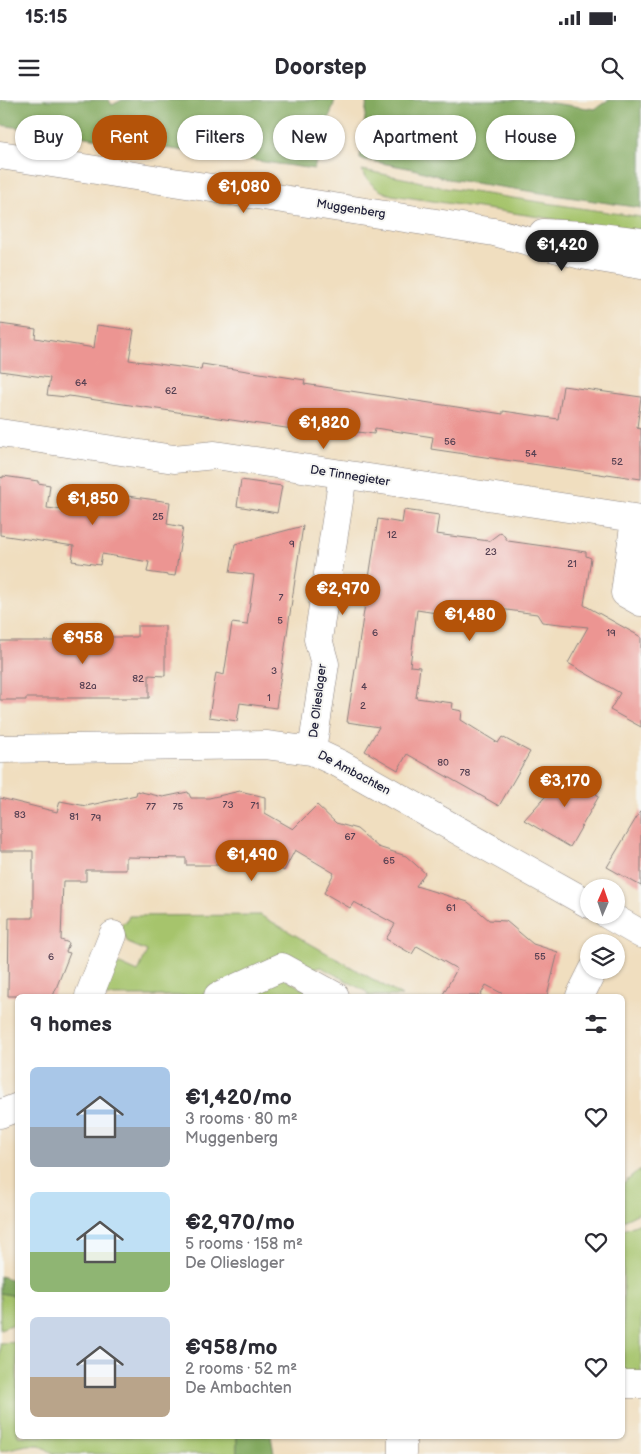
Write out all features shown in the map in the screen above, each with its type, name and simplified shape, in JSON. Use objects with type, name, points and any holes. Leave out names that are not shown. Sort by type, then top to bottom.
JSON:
[{"type":"street","name":"Muggenberg","points":[[0,155],[494,232],[581,255],[641,265]]},
{"type":"street","name":"Muggenberg","points":[[494,232],[584,235],[641,242]]},
{"type":"street","name":"De Tinnegieter","points":[[0,433],[174,459],[215,455],[638,519]]},
{"type":"street","name":"De Olieslager","points":[[312,751],[325,664],[318,639],[343,475]]},
{"type":"street","points":[[638,519],[625,593],[641,602]]},
{"type":"street","name":"De Ambachten","points":[[0,749],[266,745],[312,751],[340,764],[580,899]]},
{"type":"street","points":[[90,994],[113,935]]},
{"type":"street","points":[[222,994],[282,967],[331,994]]},
{"type":"street","points":[[581,994],[588,979]]},
{"type":"street","points":[[0,1114],[15,1108]]},
{"type":"street","points":[[625,1384],[641,1384]]},
{"type":"street","points":[[402,1439],[402,1454]]},
{"type":"green space","points":[[0,100],[109,100],[112,105],[122,100],[335,100],[330,115],[273,115],[273,160],[317,160],[314,169],[250,160],[263,160],[263,115],[177,115],[177,150],[167,148],[167,115],[92,115],[92,138],[82,136],[82,115],[15,115],[15,127],[0,125]]},
{"type":"green space","points":[[367,100],[531,100],[595,109],[608,100],[641,100],[641,208],[448,179],[413,169],[365,160],[476,160],[476,115],[365,115]]},
{"type":"green space","points":[[362,170],[445,188],[641,217],[641,232],[392,195],[374,186]]},
{"type":"green space","points":[[260,915],[398,994],[368,994],[321,967],[308,970],[283,956],[203,994],[100,994],[111,967],[120,964],[138,972],[147,951],[128,943],[124,935],[119,933],[123,922],[126,923],[129,916]]},
{"type":"green space","points":[[282,977],[312,994],[281,993],[245,994]]},
{"type":"green space","points":[[641,1169],[641,1212],[625,1220],[625,1182]]},
{"type":"green space","points":[[641,1223],[641,1375],[625,1375],[625,1229]]},
{"type":"green space","points":[[0,1276],[15,1280],[15,1296],[0,1293]]},
{"type":"green space","points":[[0,1293],[15,1296],[15,1324],[0,1329]]},
{"type":"green space","points":[[15,1342],[15,1439],[237,1439],[237,1454],[54,1454],[40,1445],[27,1445],[0,1451],[0,1343]]},
{"type":"green space","points":[[237,1439],[272,1439],[274,1454],[237,1454]]},
{"type":"building","points":[[0,324],[36,329],[35,338],[94,348],[97,325],[134,330],[129,360],[201,370],[202,364],[305,380],[304,384],[503,414],[503,411],[558,419],[563,386],[641,397],[637,428],[641,429],[641,479],[431,449],[433,437],[375,428],[374,434],[341,430],[340,436],[69,396],[47,395],[50,378],[0,371]]},
{"type":"building","points":[[3,476],[38,481],[38,483],[50,485],[47,508],[96,514],[99,492],[170,502],[167,524],[183,527],[175,576],[147,572],[149,562],[102,554],[100,565],[72,561],[74,546],[0,535],[0,477],[3,478]]},
{"type":"building","points":[[241,480],[282,486],[277,513],[237,506]]},
{"type":"building","points":[[404,510],[439,515],[436,534],[489,541],[501,532],[508,541],[586,552],[586,556],[591,558],[584,605],[641,637],[641,727],[610,710],[620,693],[568,663],[588,627],[542,622],[537,614],[484,607],[482,620],[417,610],[410,666],[420,667],[416,698],[453,703],[452,709],[462,711],[461,720],[498,743],[502,737],[530,752],[499,806],[407,754],[398,770],[365,751],[379,727],[347,722],[378,519],[402,523]]},
{"type":"building","points":[[303,526],[276,708],[240,703],[237,721],[209,717],[216,673],[224,675],[232,623],[247,625],[254,575],[230,572],[235,544]]},
{"type":"building","points":[[61,626],[89,626],[89,637],[137,637],[137,626],[165,626],[165,676],[149,675],[149,698],[26,698],[26,700],[0,700],[0,641],[61,641]]},
{"type":"building","points":[[574,771],[600,786],[596,794],[599,796],[570,847],[524,820],[564,776],[570,779]]},
{"type":"building","points":[[137,791],[163,797],[188,792],[191,798],[209,798],[240,791],[265,797],[265,813],[293,829],[317,805],[336,823],[357,829],[378,847],[406,856],[425,873],[416,886],[468,902],[489,920],[506,921],[533,944],[558,952],[548,994],[503,994],[486,985],[481,994],[443,994],[457,969],[417,946],[412,954],[386,939],[395,924],[354,902],[350,908],[324,893],[334,873],[295,850],[284,871],[274,865],[218,863],[218,865],[186,865],[186,858],[126,857],[126,870],[86,870],[86,881],[63,881],[61,940],[69,943],[66,952],[70,953],[54,994],[15,994],[15,996],[8,996],[9,918],[33,918],[33,851],[0,851],[0,798],[57,812],[60,801],[86,806],[136,795]]},
{"type":"building","points":[[641,810],[641,886],[607,867]]}]
